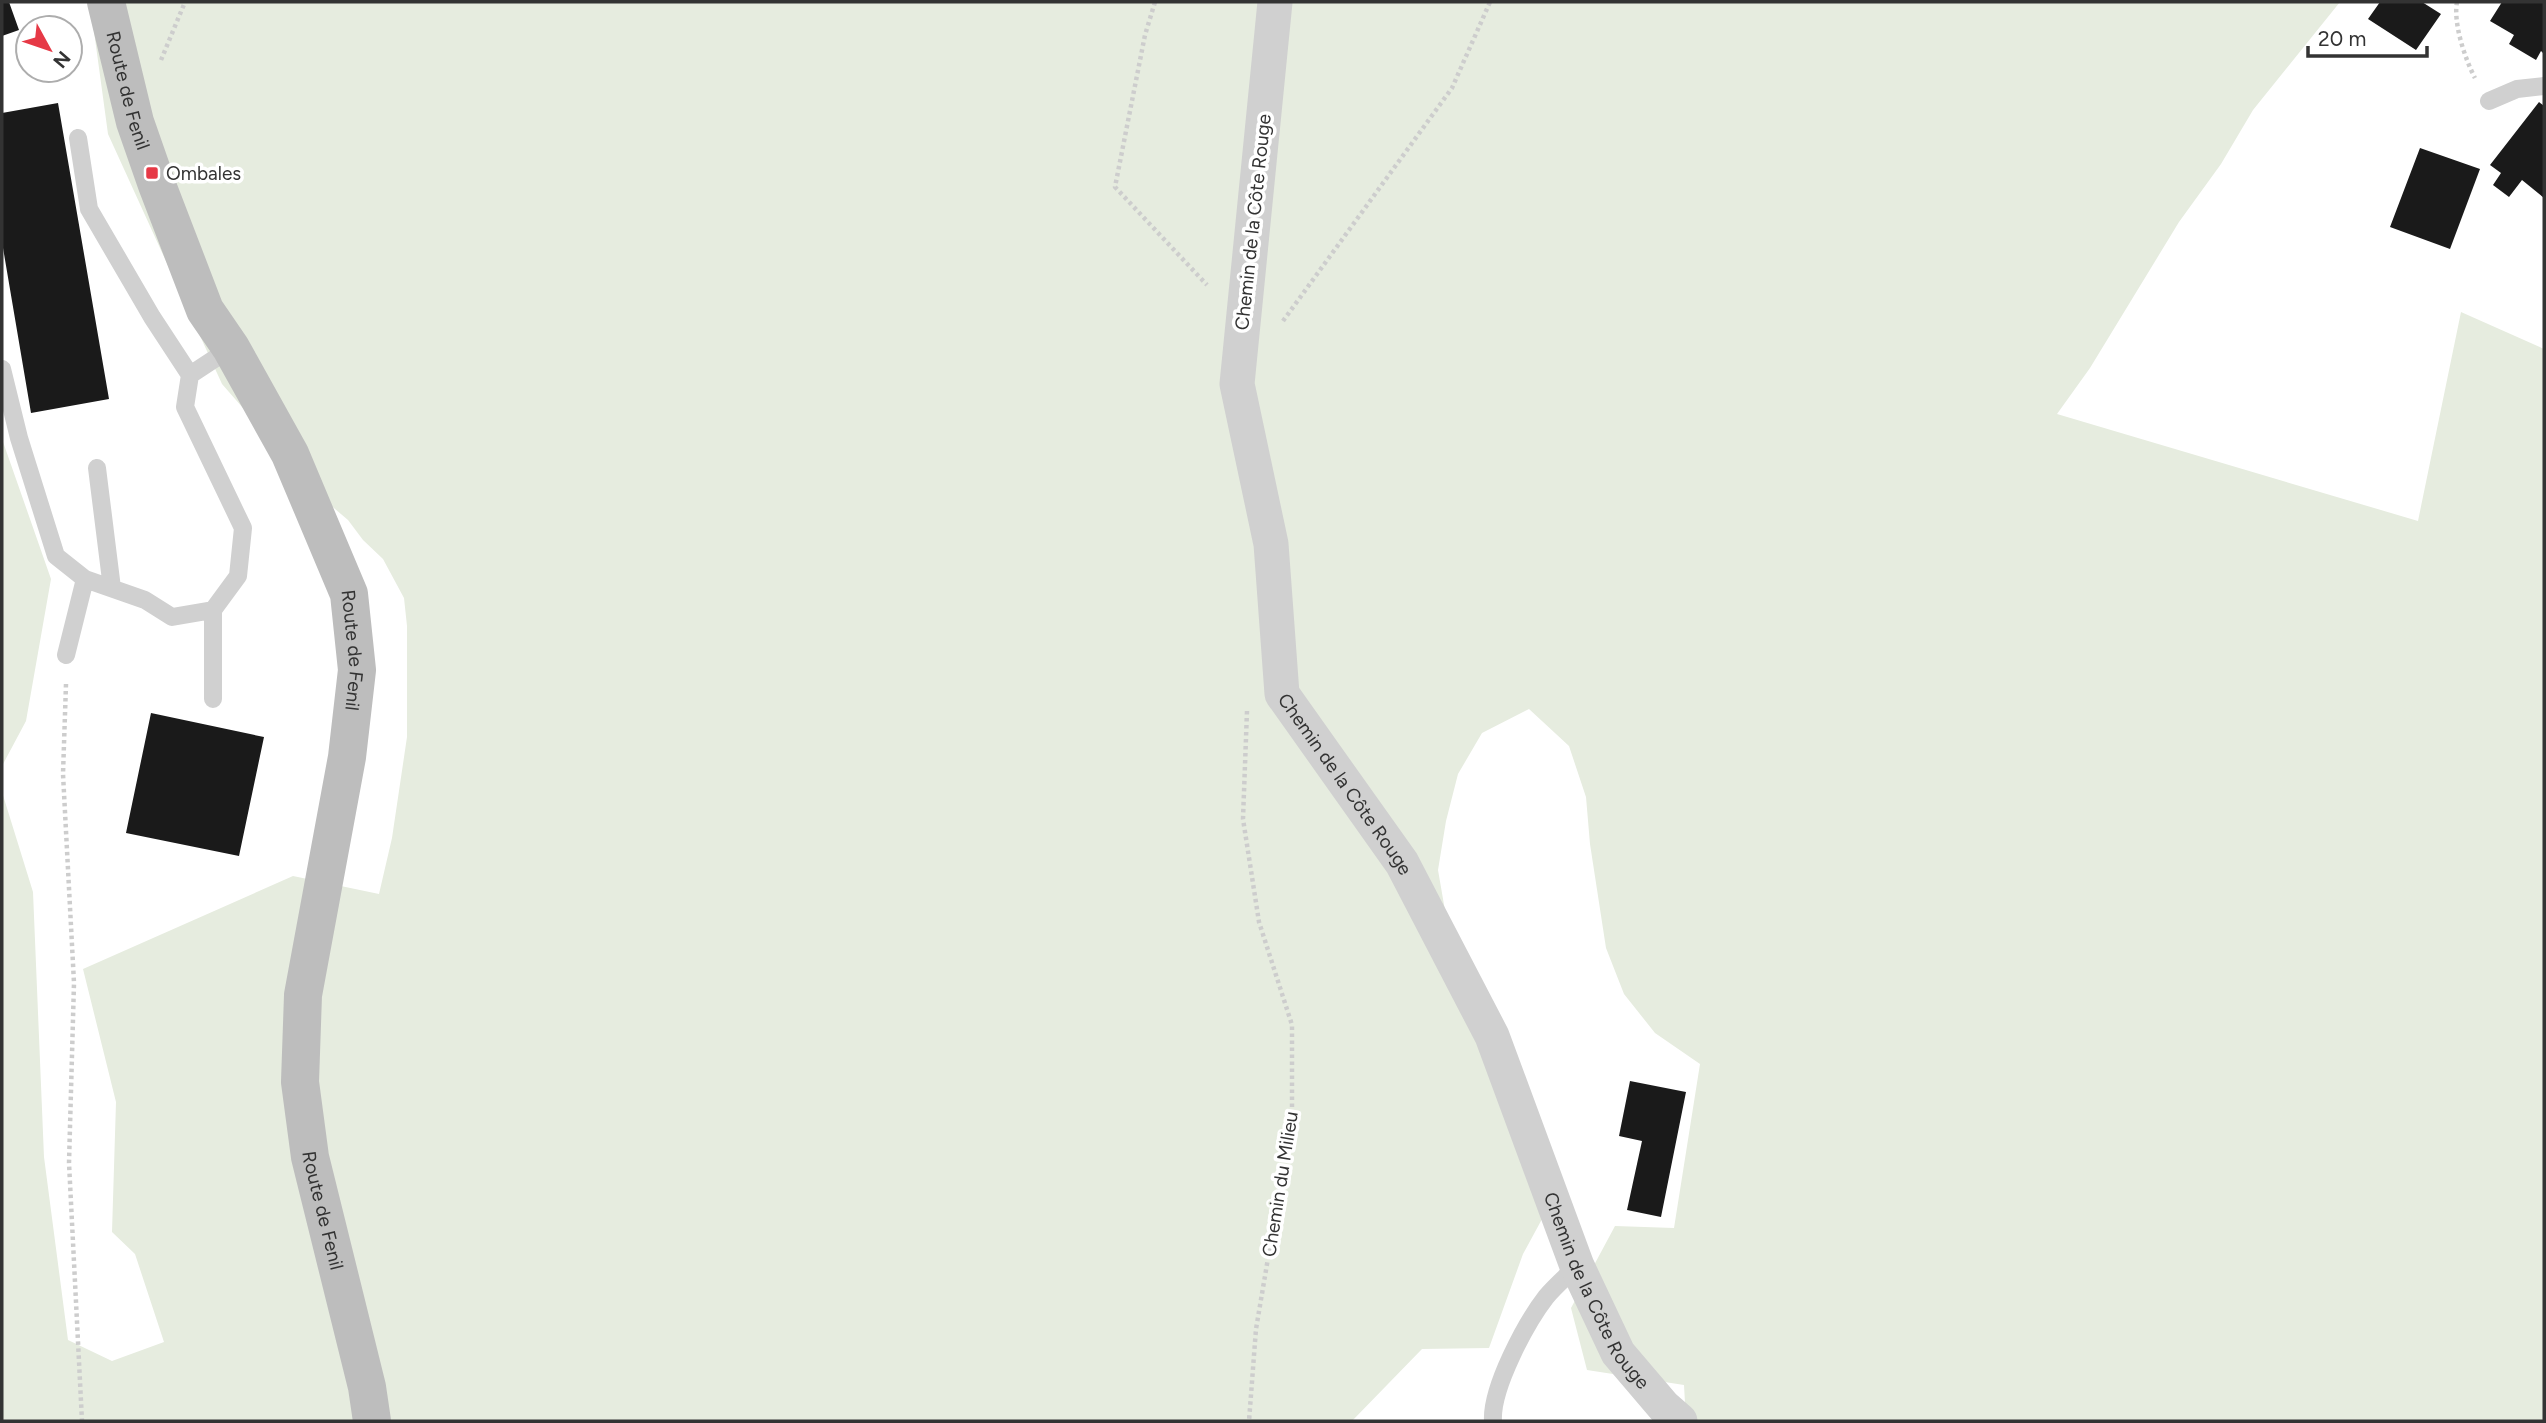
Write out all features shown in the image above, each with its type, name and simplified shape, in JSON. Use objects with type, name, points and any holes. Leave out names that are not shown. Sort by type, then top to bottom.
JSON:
[{"type":"street","name":"Route de Fenil","points":[[106,2],[135,122],[205,310],[231,348],[290,454],[349,594],[357,670],[346,757],[303,995],[300,1082],[310,1157],[368,1387],[372,1421]]},
{"type":"street","name":"Chemin de la Côte Rouge","points":[[1275,2],[1260,326],[1237,384],[1271,544],[1282,694],[1402,863],[1492,1036],[1577,1266],[1618,1353],[1664,1407],[1680,1421]]},
{"type":"lane","points":[[2489,102],[2517,89],[2544,86]]},
{"type":"lane","points":[[78,138],[89,209],[152,317],[190,375],[185,407],[243,528],[238,576],[213,610],[214,699]]},
{"type":"lane","points":[[190,375],[231,348]]},
{"type":"lane","points":[[2,369],[19,438],[55,556],[85,579],[145,600],[172,617],[213,610]]},
{"type":"lane","points":[[96,468],[112,588]]},
{"type":"lane","points":[[66,655],[85,579]]},
{"type":"lane","points":[[1493,1421],[1492,1408],[1507,1363],[1546,1297],[1577,1266]]},
{"type":"path","points":[[1155,2],[1145,35],[1115,187],[1260,326],[1452,88],[1490,2]]},
{"type":"path","points":[[2457,2],[2455,11],[2466,62],[2489,102]]},
{"type":"path","points":[[66,655],[63,774],[74,983],[69,1163],[82,1421]]},
{"type":"path","name":"Chemin du Milieu","points":[[1247,698],[1243,819],[1259,922],[1292,1025],[1292,1117],[1256,1329],[1249,1421]]},
{"type":"shaded area","points":[[90,2],[2340,2],[2253,110],[2221,164],[2179,222],[2090,368],[2057,414],[2418,521],[2461,312],[2544,349],[2544,1421],[1686,1421],[1684,1385],[1587,1370],[1571,1308],[1615,1226],[1674,1228],[1700,1064],[1655,1033],[1624,994],[1606,948],[1590,844],[1586,797],[1569,746],[1529,709],[1482,733],[1458,774],[1446,821],[1438,870],[1447,922],[1548,1208],[1523,1254],[1489,1348],[1422,1349],[1352,1421],[2,1421],[2,792],[33,892],[44,1157],[68,1340],[112,1361],[164,1342],[135,1254],[112,1232],[116,1102],[83,969],[293,876],[379,894],[392,838],[407,737],[407,626],[404,598],[383,559],[295,468],[222,384],[108,134]]},
{"type":"shaded area","points":[[2,439],[51,579],[26,721],[2,766]]},
{"type":"building","points":[[2,2],[9,2],[14,16],[14,32],[2,36]]},
{"type":"building","points":[[2380,2],[2422,2],[2441,14],[2416,50],[2368,19]]},
{"type":"building","points":[[2502,2],[2544,2],[2544,54],[2541,51],[2536,60],[2509,44],[2514,35],[2490,21]]},
{"type":"building","points":[[2539,102],[2544,106],[2544,198],[2522,180],[2509,197],[2493,185],[2501,173],[2490,165]]},
{"type":"building","points":[[58,103],[109,399],[31,413],[2,242],[2,113]]},
{"type":"building","points":[[2420,148],[2480,169],[2450,249],[2390,227]]},
{"type":"building","points":[[151,713],[264,737],[239,856],[126,833]]},
{"type":"building","points":[[1630,1081],[1686,1092],[1661,1217],[1627,1210],[1642,1141],[1619,1136]]},
{"type":"place","name":"Ombales","points":[[152,173]]}]
